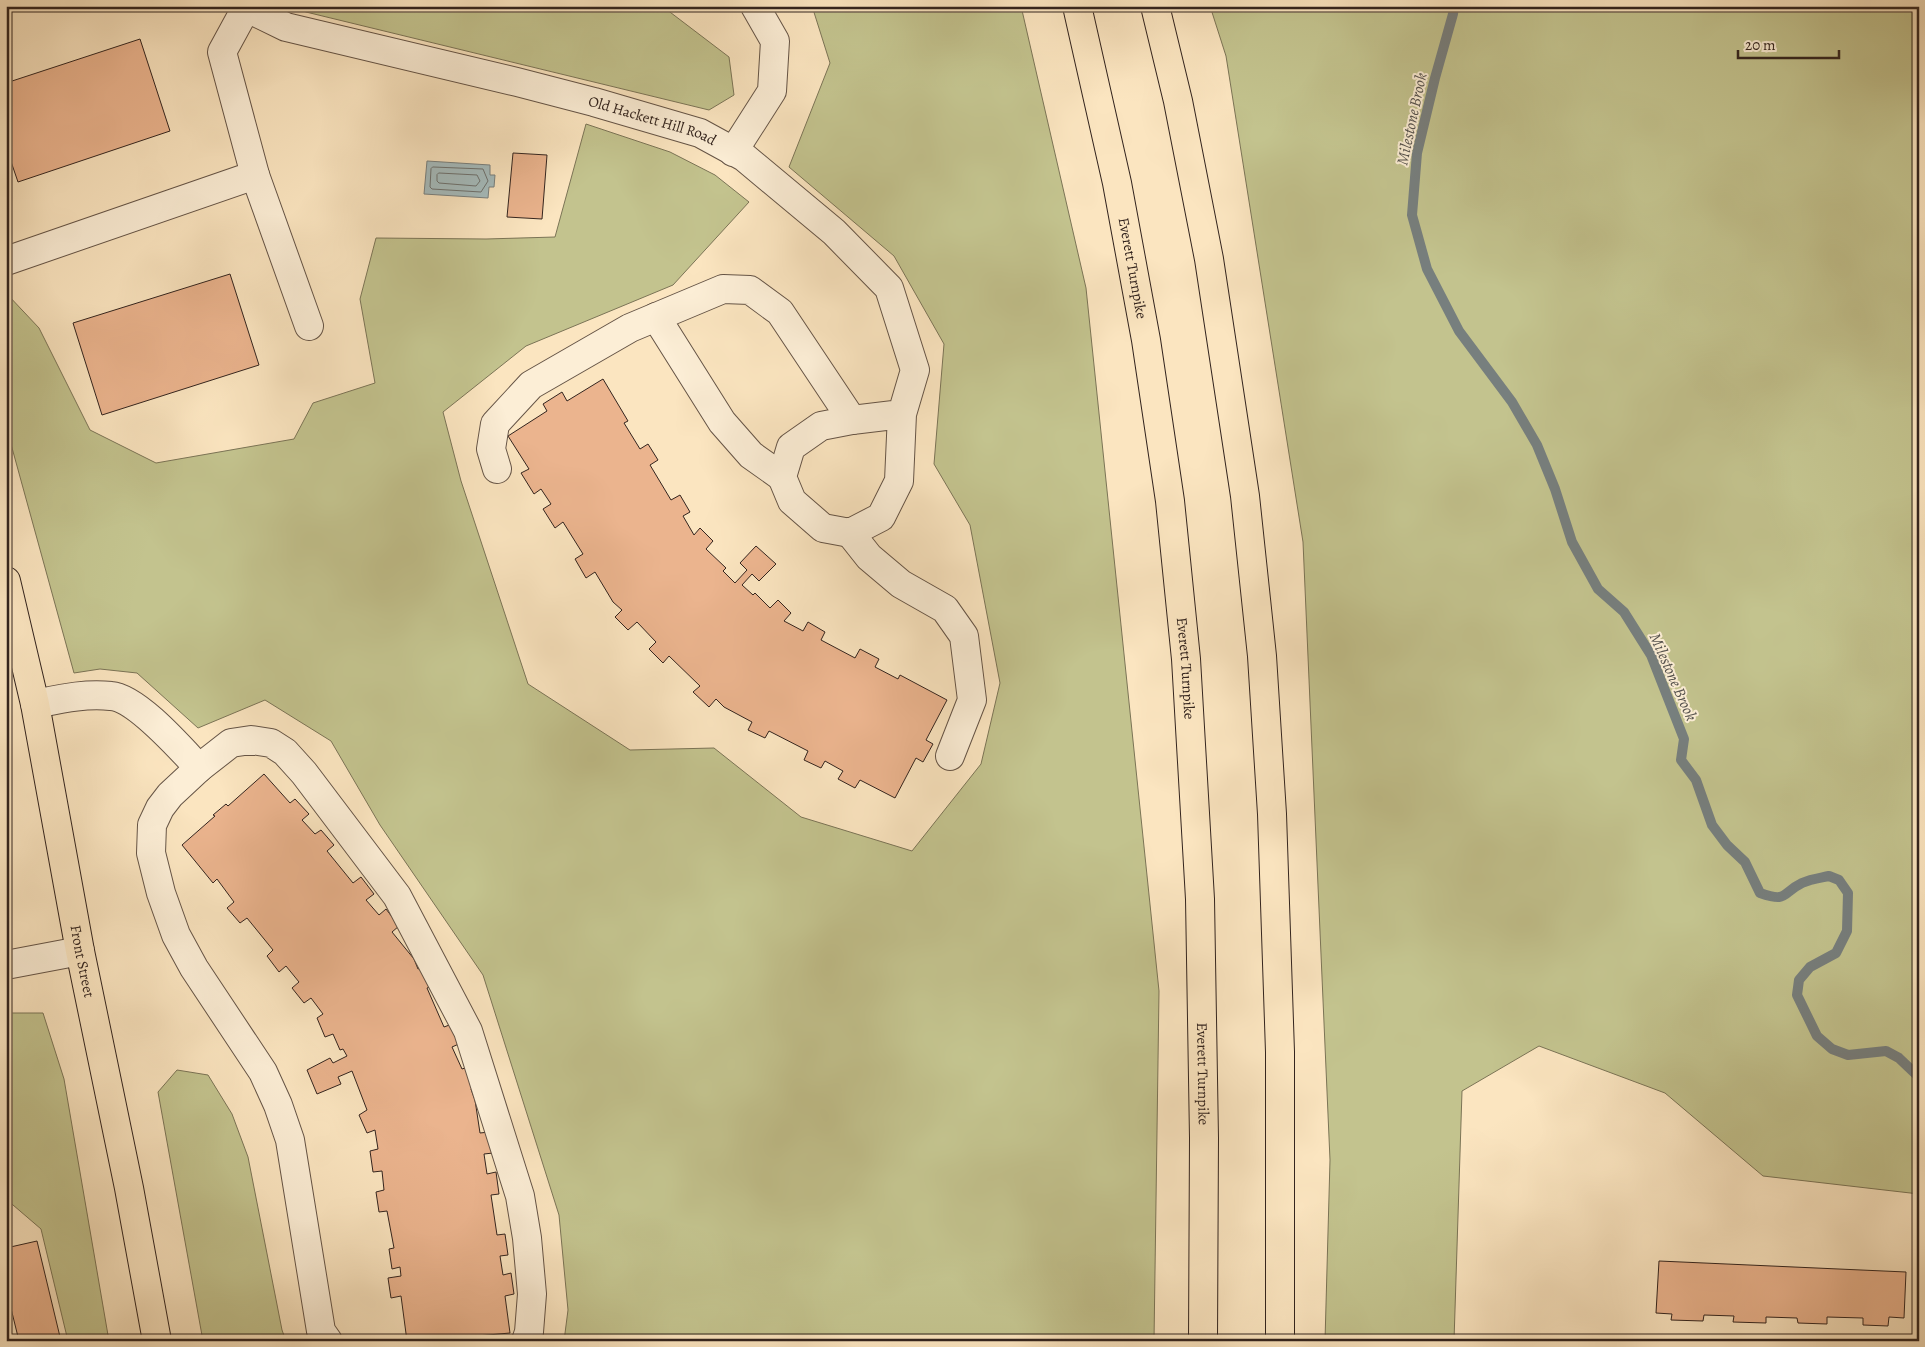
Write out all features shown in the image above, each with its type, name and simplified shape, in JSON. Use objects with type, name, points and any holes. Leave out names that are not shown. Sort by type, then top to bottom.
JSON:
[{"type":"main road","name":"Everett Turnpike","points":[[1077,6],[1117,183],[1146,340],[1170,501],[1186,659],[1200,899],[1204,1138],[1203,1341]]},
{"type":"main road","points":[[1155,6],[1178,102],[1209,259],[1245,496],[1262,656],[1272,814],[1280,1042],[1280,1341]]},
{"type":"main road","name":"Front Street","points":[[6,581],[35,704],[80,951],[130,1188],[157,1341]]},
{"type":"street","points":[[734,152],[772,91],[776,41],[754,6]]},
{"type":"street","points":[[245,7],[222,52],[255,175],[309,326]]},
{"type":"street","name":"Old Hackett Hill Road","points":[[245,7],[286,27],[517,82],[700,133],[744,158],[834,232],[889,288],[915,370],[902,414],[899,481],[881,517],[850,533]]},
{"type":"street","points":[[6,261],[255,175]]},
{"type":"street","points":[[497,469],[491,449],[495,424],[531,385],[630,328],[723,289],[750,290],[780,312],[852,420]]},
{"type":"street","points":[[656,317],[722,422],[751,455],[782,478],[792,501],[823,528],[850,533],[869,557],[901,584],[945,609],[964,636],[972,700],[950,756]]},
{"type":"street","points":[[782,478],[791,447],[821,426],[902,414]]},
{"type":"street","points":[[35,704],[79,696],[113,696],[138,708],[157,724],[199,768]]},
{"type":"street","points":[[328,1341],[321,1331],[290,1140],[278,1105],[263,1072],[194,968],[176,935],[161,893],[151,853],[152,825],[160,808],[170,794],[231,743],[250,740],[271,743],[285,752],[304,773],[397,896],[468,1031],[520,1196],[527,1238],[532,1294],[529,1332],[526,1341]]},
{"type":"street","points":[[6,965],[80,951]]},
{"type":"green space","points":[[293,6],[662,6],[729,57],[734,95],[709,110],[306,12]]},
{"type":"green space","points":[[812,6],[1021,6],[1086,288],[1159,991],[1154,1341],[564,1341],[568,1310],[559,1215],[483,975],[380,825],[331,741],[265,700],[198,728],[137,673],[100,669],[74,673],[6,426],[7,294],[39,328],[90,430],[156,463],[294,439],[313,403],[375,383],[360,299],[376,238],[486,239],[555,237],[586,124],[670,152],[715,175],[749,202],[673,285],[526,346],[443,412],[461,481],[528,684],[630,750],[714,748],[801,817],[912,851],[981,764],[1000,683],[970,525],[934,464],[944,344],[894,256],[789,167],[830,63]]},
{"type":"green space","points":[[1210,6],[1919,6],[1919,1194],[1763,1176],[1665,1093],[1539,1046],[1462,1091],[1454,1341],[1325,1341],[1330,1160],[1303,542],[1226,56]]},
{"type":"green space","points":[[6,1013],[43,1013],[64,1079],[109,1341],[68,1341],[41,1229],[6,1199]]},
{"type":"green space","points":[[177,1070],[208,1075],[232,1114],[248,1157],[282,1330],[286,1341],[203,1341],[158,1092]]},
{"type":"water","points":[[427,161],[490,165],[490,175],[495,175],[494,187],[489,187],[488,198],[424,194]]},
{"type":"building","points":[[140,39],[170,131],[18,182],[6,147],[6,83]]},
{"type":"building","points":[[513,153],[547,155],[542,219],[507,217]]},
{"type":"building","points":[[230,274],[259,365],[102,415],[73,323]]},
{"type":"building","points":[[603,379],[628,421],[624,423],[640,449],[648,444],[658,460],[650,465],[671,500],[680,495],[690,512],[683,516],[694,535],[700,528],[713,541],[706,549],[726,568],[723,571],[735,583],[747,570],[740,563],[756,546],[776,564],[759,581],[752,574],[742,585],[753,595],[755,593],[770,608],[778,600],[791,613],[784,621],[803,631],[808,622],[825,632],[821,640],[855,658],[860,649],[879,659],[875,667],[898,679],[900,675],[947,700],[926,740],[933,744],[923,762],[916,758],[895,798],[860,780],[855,788],[838,779],[843,771],[825,761],[821,768],[804,760],[808,751],[769,731],[765,738],[748,730],[752,722],[724,707],[716,699],[709,707],[693,692],[700,686],[669,656],[663,663],[649,649],[656,642],[637,622],[628,630],[615,617],[622,610],[613,602],[595,572],[586,578],[575,559],[583,554],[563,522],[555,528],[543,509],[551,504],[541,489],[534,494],[521,473],[529,469],[508,436],[547,411],[543,404],[562,392],[567,401]]},
{"type":"building","points":[[264,774],[290,803],[295,799],[309,814],[302,820],[315,834],[321,830],[334,845],[327,851],[353,883],[361,877],[374,894],[366,900],[379,915],[386,909],[399,926],[392,932],[414,959],[418,969],[427,965],[435,985],[427,988],[444,1027],[452,1024],[461,1043],[452,1047],[462,1069],[471,1066],[479,1085],[471,1089],[475,1100],[480,1133],[489,1132],[493,1153],[484,1154],[487,1174],[496,1172],[499,1194],[491,1195],[497,1235],[505,1234],[508,1255],[500,1256],[503,1275],[511,1273],[514,1294],[505,1296],[510,1333],[466,1337],[467,1340],[461,1341],[407,1341],[401,1296],[391,1298],[388,1278],[401,1276],[400,1267],[392,1269],[389,1249],[394,1248],[387,1211],[379,1212],[376,1192],[384,1190],[382,1171],[373,1172],[370,1151],[378,1149],[375,1130],[367,1133],[359,1115],[367,1110],[352,1071],[338,1077],[341,1084],[317,1094],[307,1070],[330,1058],[333,1063],[347,1056],[343,1049],[340,1050],[333,1034],[325,1037],[317,1018],[323,1014],[311,998],[304,1003],[292,988],[299,982],[286,966],[279,972],[267,956],[273,950],[247,918],[240,923],[227,908],[234,902],[217,879],[213,883],[182,845],[215,816],[213,815],[226,804],[228,806]]},
{"type":"building","points":[[37,1241],[61,1341],[19,1341],[6,1288],[6,1248]]},
{"type":"building","points":[[1659,1261],[1906,1272],[1904,1318],[1889,1317],[1888,1326],[1863,1325],[1863,1318],[1827,1317],[1827,1324],[1798,1323],[1797,1318],[1766,1317],[1766,1323],[1733,1322],[1734,1316],[1704,1315],[1703,1321],[1671,1320],[1672,1314],[1656,1313]]},
{"type":"waterway","name":"Milestone Brook","points":[[1454,6],[1417,153],[1412,215],[1427,269],[1459,331],[1512,402],[1537,445],[1555,489],[1572,542],[1598,589],[1624,612],[1651,655],[1684,739],[1681,760],[1696,780],[1712,825],[1727,845],[1745,862],[1760,893],[1780,897],[1802,883],[1829,876],[1839,880],[1848,893],[1847,931],[1836,953],[1810,967],[1799,980],[1797,995],[1817,1036],[1832,1049],[1848,1055],[1886,1051],[1899,1058],[1919,1077]]}]
